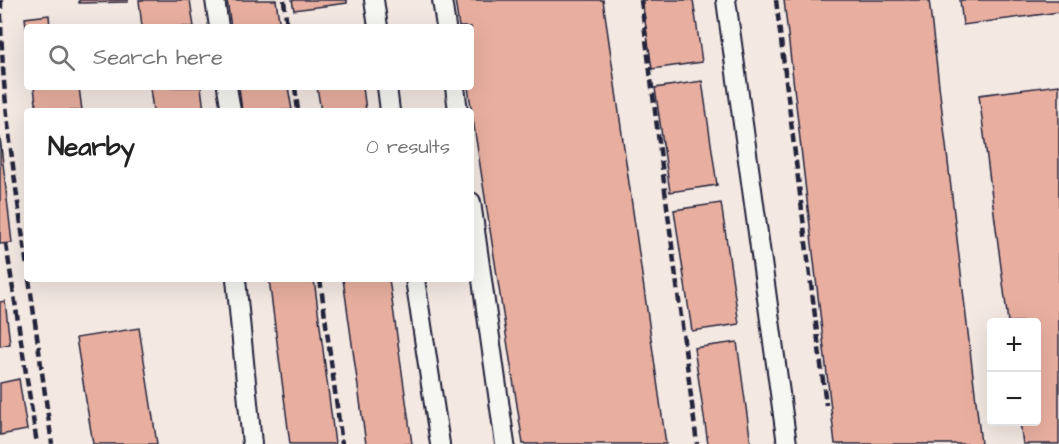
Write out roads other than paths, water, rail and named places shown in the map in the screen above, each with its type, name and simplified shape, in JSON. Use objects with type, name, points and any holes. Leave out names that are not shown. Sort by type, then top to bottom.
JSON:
[{"type":"lane","points":[[215,0],[219,24]]},
{"type":"lane","points":[[374,0],[378,24]]},
{"type":"lane","points":[[442,0],[446,24]]},
{"type":"lane","points":[[726,0],[787,444]]},
{"type":"lane","points":[[228,90],[230,108]]},
{"type":"lane","points":[[387,90],[390,108]]},
{"type":"lane","points":[[455,90],[458,108]]},
{"type":"lane","points":[[474,223],[505,444]]},
{"type":"lane","points":[[236,282],[252,444]]},
{"type":"lane","points":[[415,282],[440,444]]},
{"type":"railway","points":[[1,0],[6,101],[24,246]]},
{"type":"railway","points":[[284,0],[287,24]]},
{"type":"railway","points":[[641,0],[697,444]]},
{"type":"railway","points":[[776,0],[826,405]]},
{"type":"railway","points":[[295,90],[298,108]]},
{"type":"railway","points":[[6,244],[37,444]]},
{"type":"railway","points":[[29,282],[52,444]]},
{"type":"railway","points":[[320,282],[342,444]]}]
